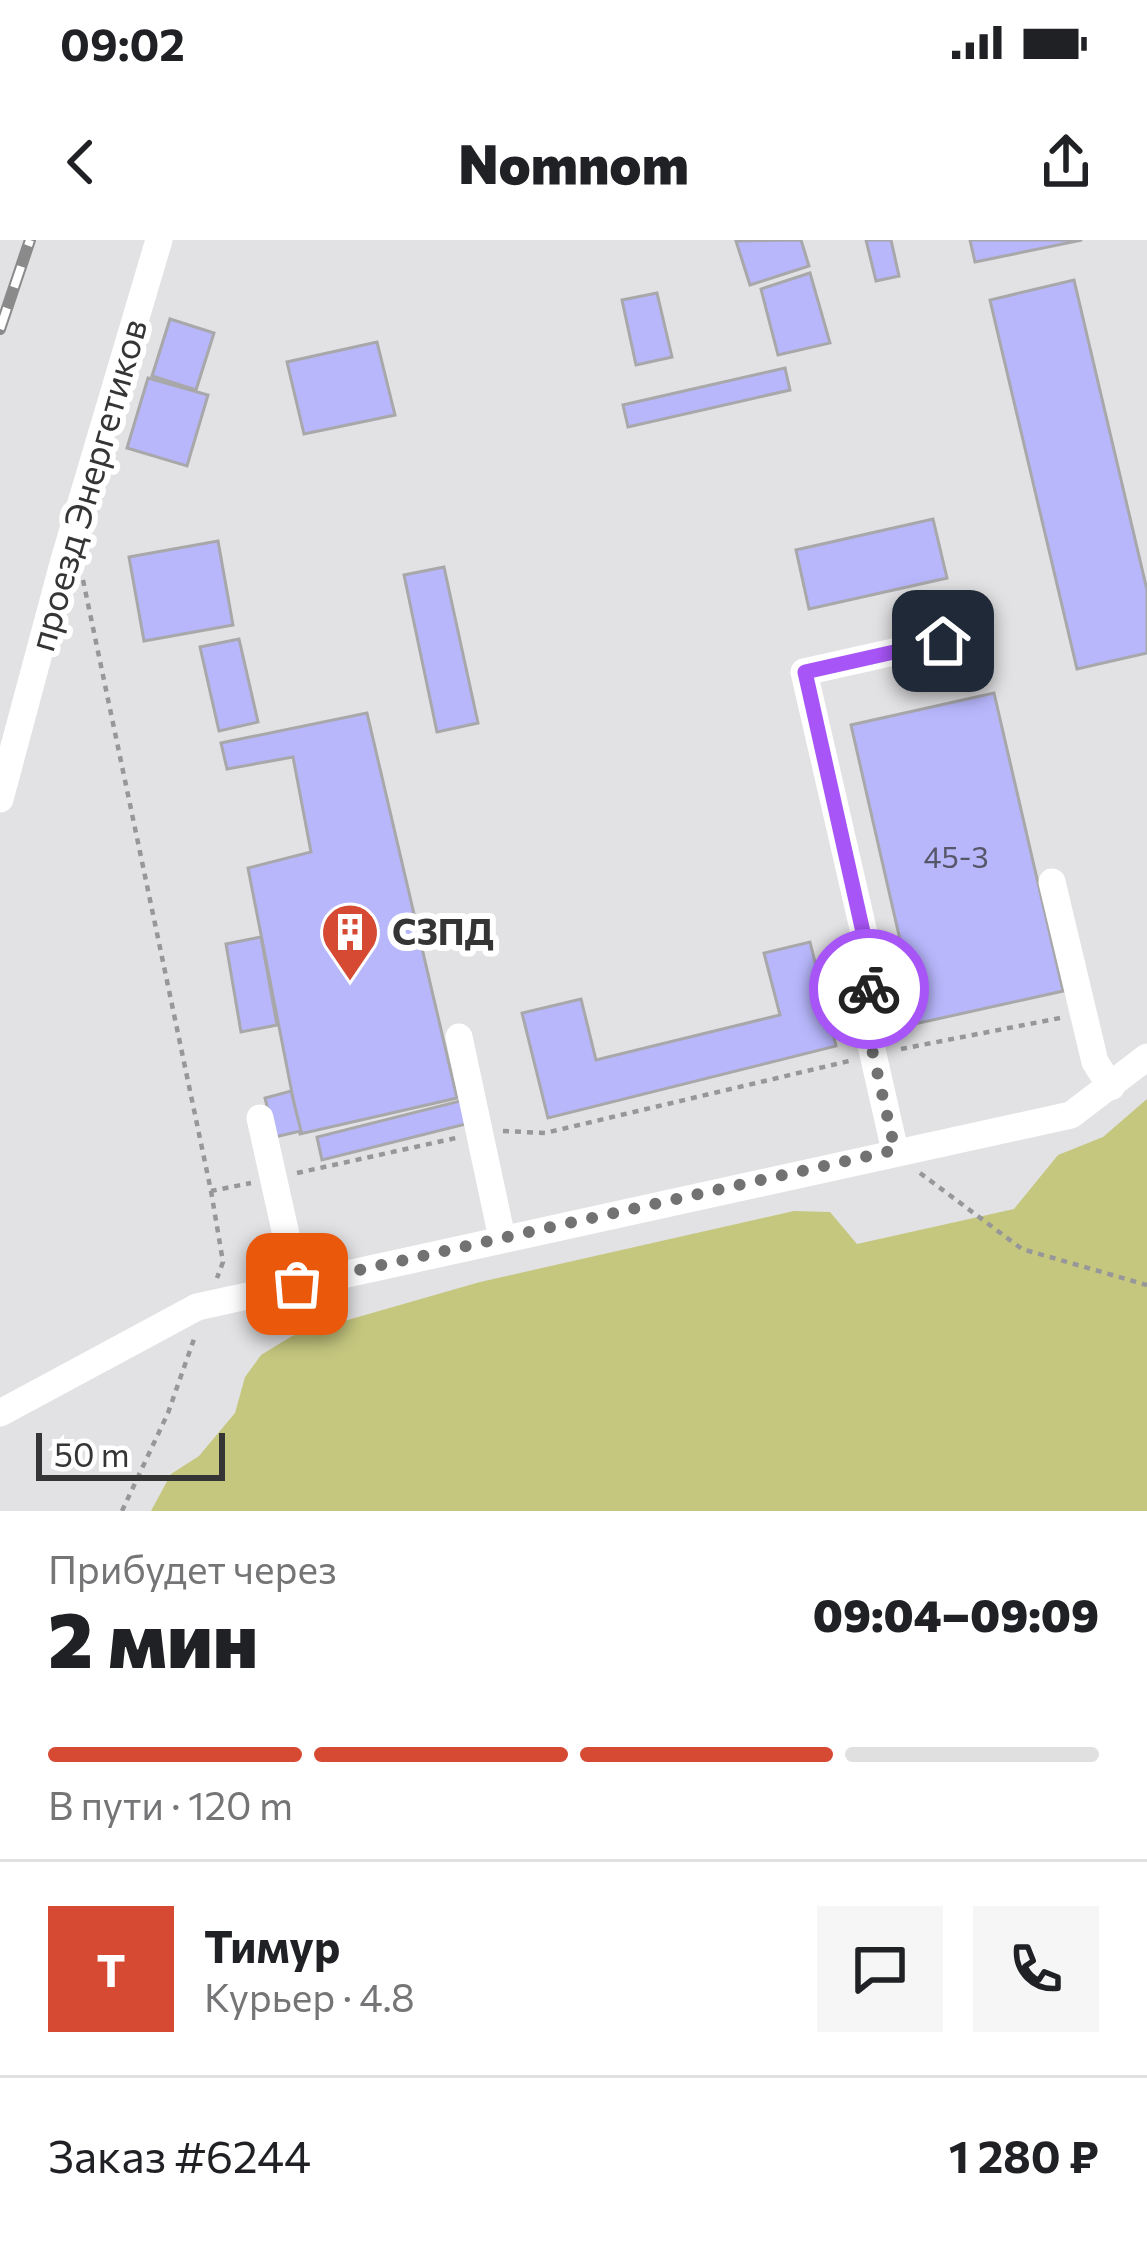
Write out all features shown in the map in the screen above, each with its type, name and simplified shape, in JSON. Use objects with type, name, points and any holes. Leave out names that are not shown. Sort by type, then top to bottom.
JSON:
[{"type":"street","name":"проезд Энергетиков","points":[[0,799],[64,560],[159,240]]},
{"type":"street","points":[[895,1150],[868,1032],[869,959],[805,672],[943,641]]},
{"type":"street","points":[[1052,882],[1096,1062],[1111,1087]]},
{"type":"street","points":[[459,1036],[502,1238]]},
{"type":"street","points":[[0,1413],[208,1305],[895,1150],[1071,1115],[1147,1057]]},
{"type":"street","points":[[260,1118],[297,1284]]},
{"type":"path","points":[[64,560],[88,585],[223,1262],[168,1413],[122,1511]]},
{"type":"path","points":[[211,1192],[479,1133],[545,1133],[873,1055],[1084,1013]]},
{"type":"path","points":[[895,1150],[978,1221],[1022,1249],[1147,1285]]},
{"type":"green space","points":[[1147,1099],[1147,1511],[151,1511],[171,1474],[199,1456],[235,1413],[245,1377],[261,1355],[292,1336],[480,1282],[794,1211],[830,1212],[857,1244],[1014,1209],[1058,1155],[1103,1137]]},
{"type":"building","points":[[801,240],[809,266],[750,285],[736,241]]},
{"type":"building","points":[[866,240],[891,240],[899,276],[876,281]]},
{"type":"building","points":[[970,240],[1082,240],[975,262]]},
{"type":"building","points":[[810,273],[830,343],[778,355],[761,289]]},
{"type":"building","points":[[1074,280],[1147,590],[1147,653],[1077,669],[990,300]]},
{"type":"building","points":[[657,293],[672,357],[636,365],[622,300]]},
{"type":"building","points":[[170,319],[214,333],[196,390],[152,376]]},
{"type":"building","points":[[377,342],[395,415],[304,434],[287,362]]},
{"type":"building","points":[[785,368],[790,390],[628,427],[623,405]]},
{"type":"building","points":[[148,378],[208,395],[187,466],[127,448]]},
{"type":"building","points":[[933,519],[947,578],[809,609],[796,550]]},
{"type":"building","points":[[218,541],[233,625],[144,641],[129,557]]},
{"type":"building","points":[[444,567],[478,723],[437,732],[404,575]]},
{"type":"building","points":[[239,639],[258,722],[219,731],[200,647]]},
{"type":"building","points":[[994,693],[1063,991],[919,1023],[851,725]]},
{"type":"building","name":"СЗПД","points":[[367,713],[457,1098],[300,1134],[248,868],[311,852],[293,757],[227,769],[221,743]]},
{"type":"building","points":[[261,937],[277,1025],[241,1032],[226,944]]},
{"type":"building","points":[[810,942],[836,1046],[548,1118],[522,1013],[581,999],[596,1060],[780,1015],[764,953]]},
{"type":"building","points":[[291,1091],[301,1131],[275,1137],[265,1098]]},
{"type":"building","points":[[468,1099],[474,1122],[322,1160],[317,1137]]},
{"type":"railway","points":[[0,329],[30,240]]},
{"type":"way so far","points":[[297,1284],[895,1150],[868,1032],[869,989]]},
{"type":"place","name":"СЗПД","points":[[350,983]]},
{"type":"route","points":[[869,989],[869,959],[805,672],[943,641]]}]
